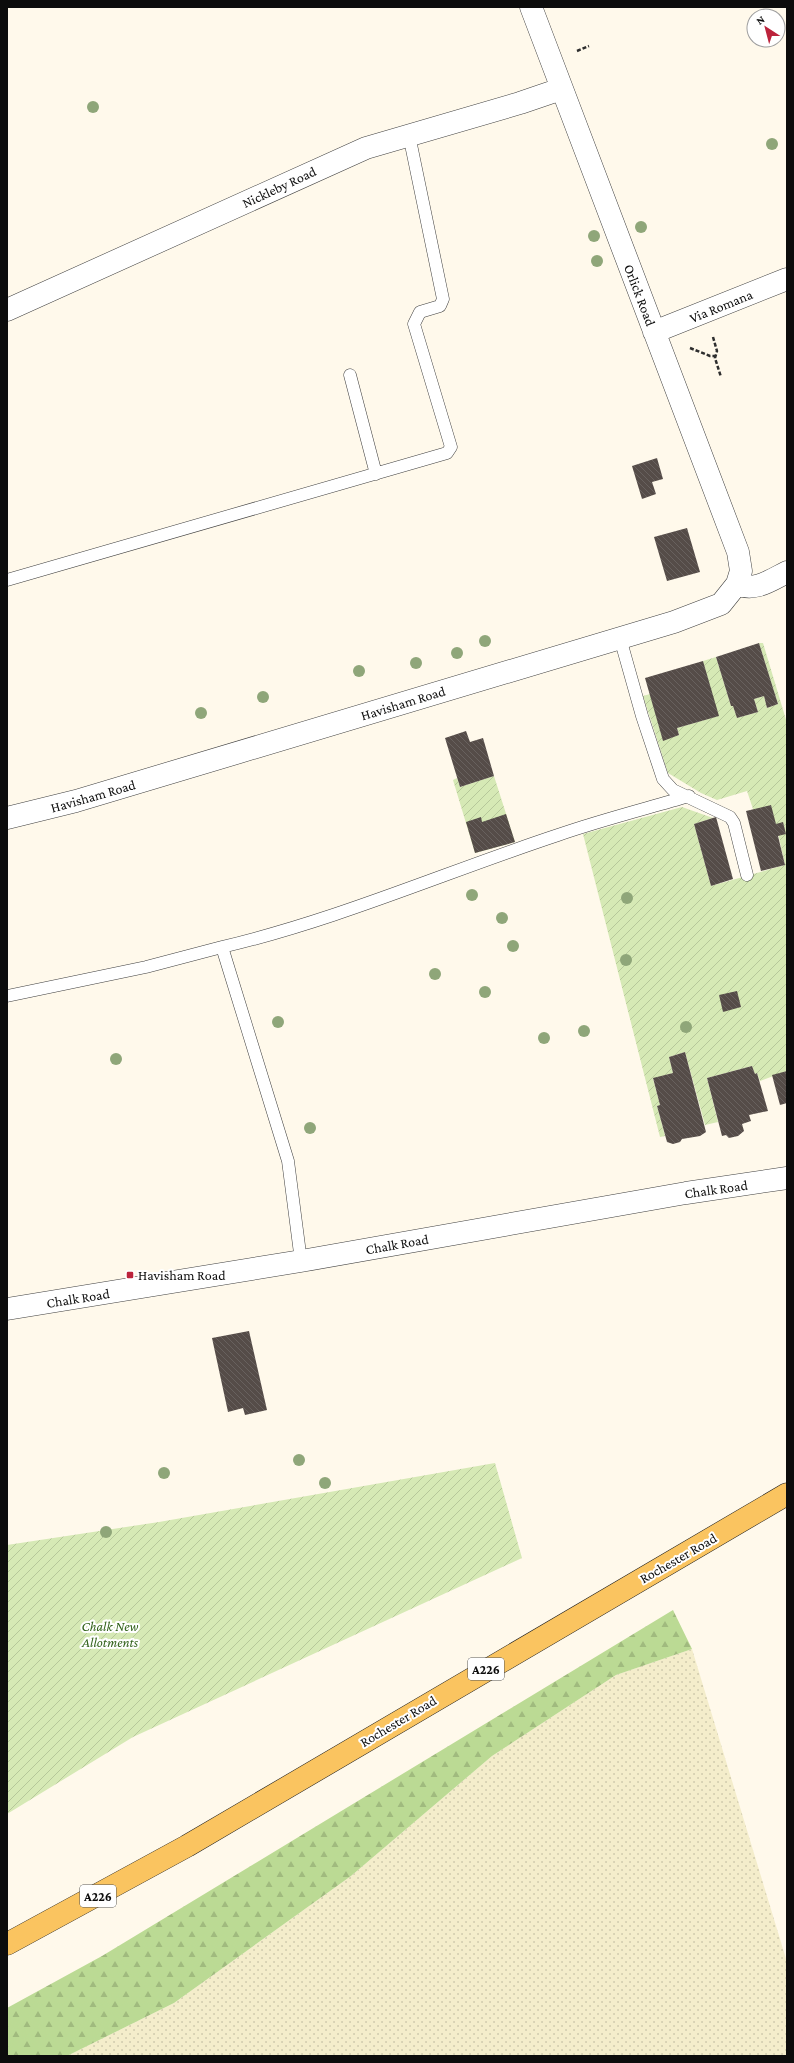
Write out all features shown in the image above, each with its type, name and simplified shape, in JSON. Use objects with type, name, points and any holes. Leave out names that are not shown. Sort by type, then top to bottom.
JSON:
[{"type":"main road","name":"Rochester Road","points":[[7,1944],[187,1846],[787,1494]]},
{"type":"street","name":"Orlick Road","points":[[531,7],[560,89],[738,552],[741,571],[737,584]]},
{"type":"street","name":"Nickleby Road","points":[[7,310],[341,159],[409,135],[520,103],[560,89]]},
{"type":"street","name":"Via Romana","points":[[654,332],[787,279]]},
{"type":"street","points":[[737,584],[747,588],[755,587],[787,572]]},
{"type":"street","name":"Havisham Road","points":[[7,818],[76,801],[712,609],[724,601],[737,584]]},
{"type":"street","name":"Chalk Road","points":[[7,1309],[302,1261],[686,1193],[787,1178]]},
{"type":"lane","points":[[7,580],[447,453],[451,447],[414,324],[420,312],[440,306],[443,298],[409,135]]},
{"type":"lane","points":[[350,375],[376,474]]},
{"type":"lane","points":[[620,638],[660,773],[670,788],[732,820],[747,875]]},
{"type":"lane","points":[[7,996],[146,967],[246,941],[366,903],[559,834],[688,796]]},
{"type":"lane","points":[[222,947],[288,1161],[302,1261]]},
{"type":"path","points":[[713,337],[721,376]]},
{"type":"path","points":[[687,351],[690,342]]},
{"type":"path","points":[[688,347],[710,356],[716,356]]},
{"type":"shaded area","points":[[692,1649],[787,1962],[787,2056],[67,2056],[174,2003],[351,1876],[492,1756],[616,1675]]},
{"type":"green space","points":[[759,643],[763,643],[787,723],[787,1071],[760,1081],[752,1066],[707,1078],[718,1122],[705,1125],[685,1052],[669,1057],[673,1073],[653,1079],[660,1105],[657,1106],[665,1136],[660,1137],[583,834],[682,807],[713,818],[694,824],[711,886],[785,865],[776,824],[753,809],[747,791],[717,800],[701,793],[668,773],[643,696],[650,694],[663,740],[679,735],[677,728],[718,716],[703,661],[716,657],[731,706],[733,706],[737,718],[758,712],[754,699],[764,696],[767,708],[778,704]]},
{"type":"green space","points":[[494,776],[515,842],[475,853],[453,780],[457,778],[460,787]]},
{"type":"green space","name":"Chalk New Allotments","points":[[495,1463],[522,1558],[133,1737],[7,1814],[7,1545],[159,1522]]},
{"type":"green space","points":[[673,1610],[692,1649],[616,1675],[492,1756],[351,1876],[174,2003],[67,2056],[7,2056],[7,2008],[102,1956]]},
{"type":"building","points":[[657,458],[663,479],[652,482],[656,494],[642,499],[632,466]]},
{"type":"building","points":[[687,528],[700,572],[667,581],[654,537]]},
{"type":"building","points":[[759,643],[778,704],[767,708],[764,696],[754,699],[758,712],[737,718],[733,706],[731,706],[716,657]]},
{"type":"building","points":[[703,661],[719,716],[677,728],[679,735],[663,741],[645,678]]},
{"type":"building","points":[[466,731],[470,742],[483,738],[494,776],[460,787],[445,738]]},
{"type":"building","points":[[771,805],[776,824],[783,822],[786,834],[778,836],[785,865],[761,871],[746,811]]},
{"type":"building","points":[[506,814],[515,842],[475,853],[466,822],[481,817],[482,822]]},
{"type":"building","points":[[716,817],[733,879],[711,886],[694,824]]},
{"type":"building","points":[[737,991],[741,1007],[723,1012],[719,995]]},
{"type":"building","points":[[685,1052],[706,1132],[700,1136],[682,1139],[680,1142],[673,1144],[667,1142],[657,1106],[660,1105],[653,1078],[673,1073],[669,1057]]},
{"type":"building","points":[[752,1066],[755,1074],[757,1073],[768,1111],[749,1115],[751,1121],[742,1124],[744,1131],[738,1136],[729,1138],[726,1135],[722,1136],[707,1078]]},
{"type":"building","points":[[787,1071],[787,1103],[780,1105],[772,1075]]},
{"type":"building","points":[[249,1331],[267,1410],[245,1415],[243,1408],[228,1412],[212,1338]]},
{"type":"place","name":"Havisham Road","points":[[130,1275]]}]
